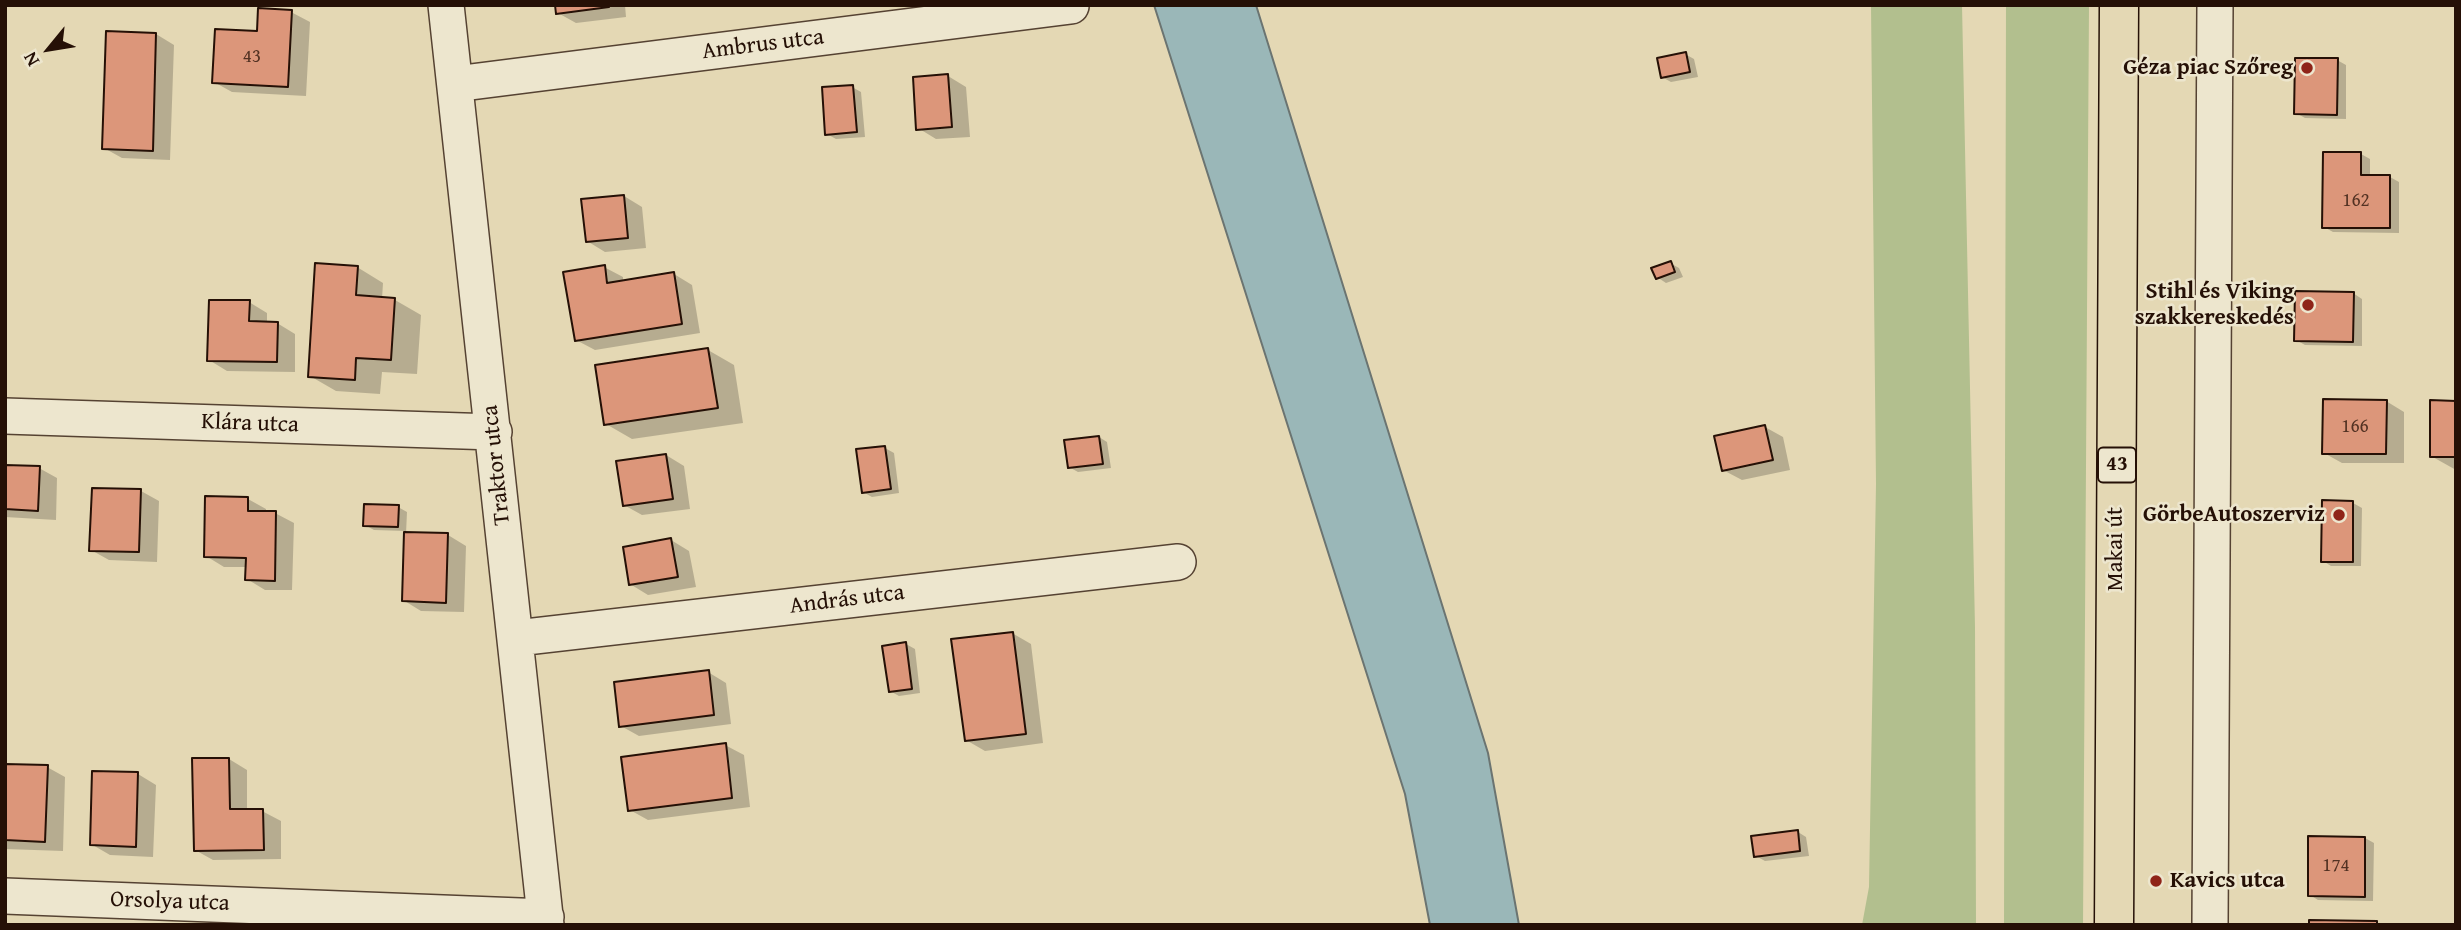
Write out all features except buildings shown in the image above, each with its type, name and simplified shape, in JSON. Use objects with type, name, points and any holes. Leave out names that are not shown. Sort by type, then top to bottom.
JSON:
[{"type":"main road","name":"Makai út","points":[[2114,925],[2119,5]]},
{"type":"street","name":"Traktor utca","points":[[446,5],[546,921]]},
{"type":"street","points":[[2210,925],[2215,5]]},
{"type":"street","name":"Ambrus utca","points":[[455,84],[1071,6]]},
{"type":"street","name":"Klára utca","points":[[5,416],[494,432]]},
{"type":"street","name":"András utca","points":[[517,638],[1178,562]]},
{"type":"street","name":"Orsolya utca","points":[[5,896],[546,921]]},
{"type":"green space","points":[[1871,5],[1962,5],[1975,627],[1976,925],[1862,925],[1869,887],[1876,484]]},
{"type":"green space","points":[[2006,5],[2089,5],[2083,925],[2004,925]]},
{"type":"water","points":[[1154,5],[1256,5],[1488,753],[1519,925],[1430,925],[1405,794]]},
{"type":"place","name":"Géza piac Szőreg","points":[[2307,68]]},
{"type":"place","name":"Stihl és Viking szakkereskedés","points":[[2308,305]]},
{"type":"place","name":"GörbeAutoszerviz","points":[[2339,515]]},
{"type":"place","name":"Kavics utca","points":[[2156,881]]}]
